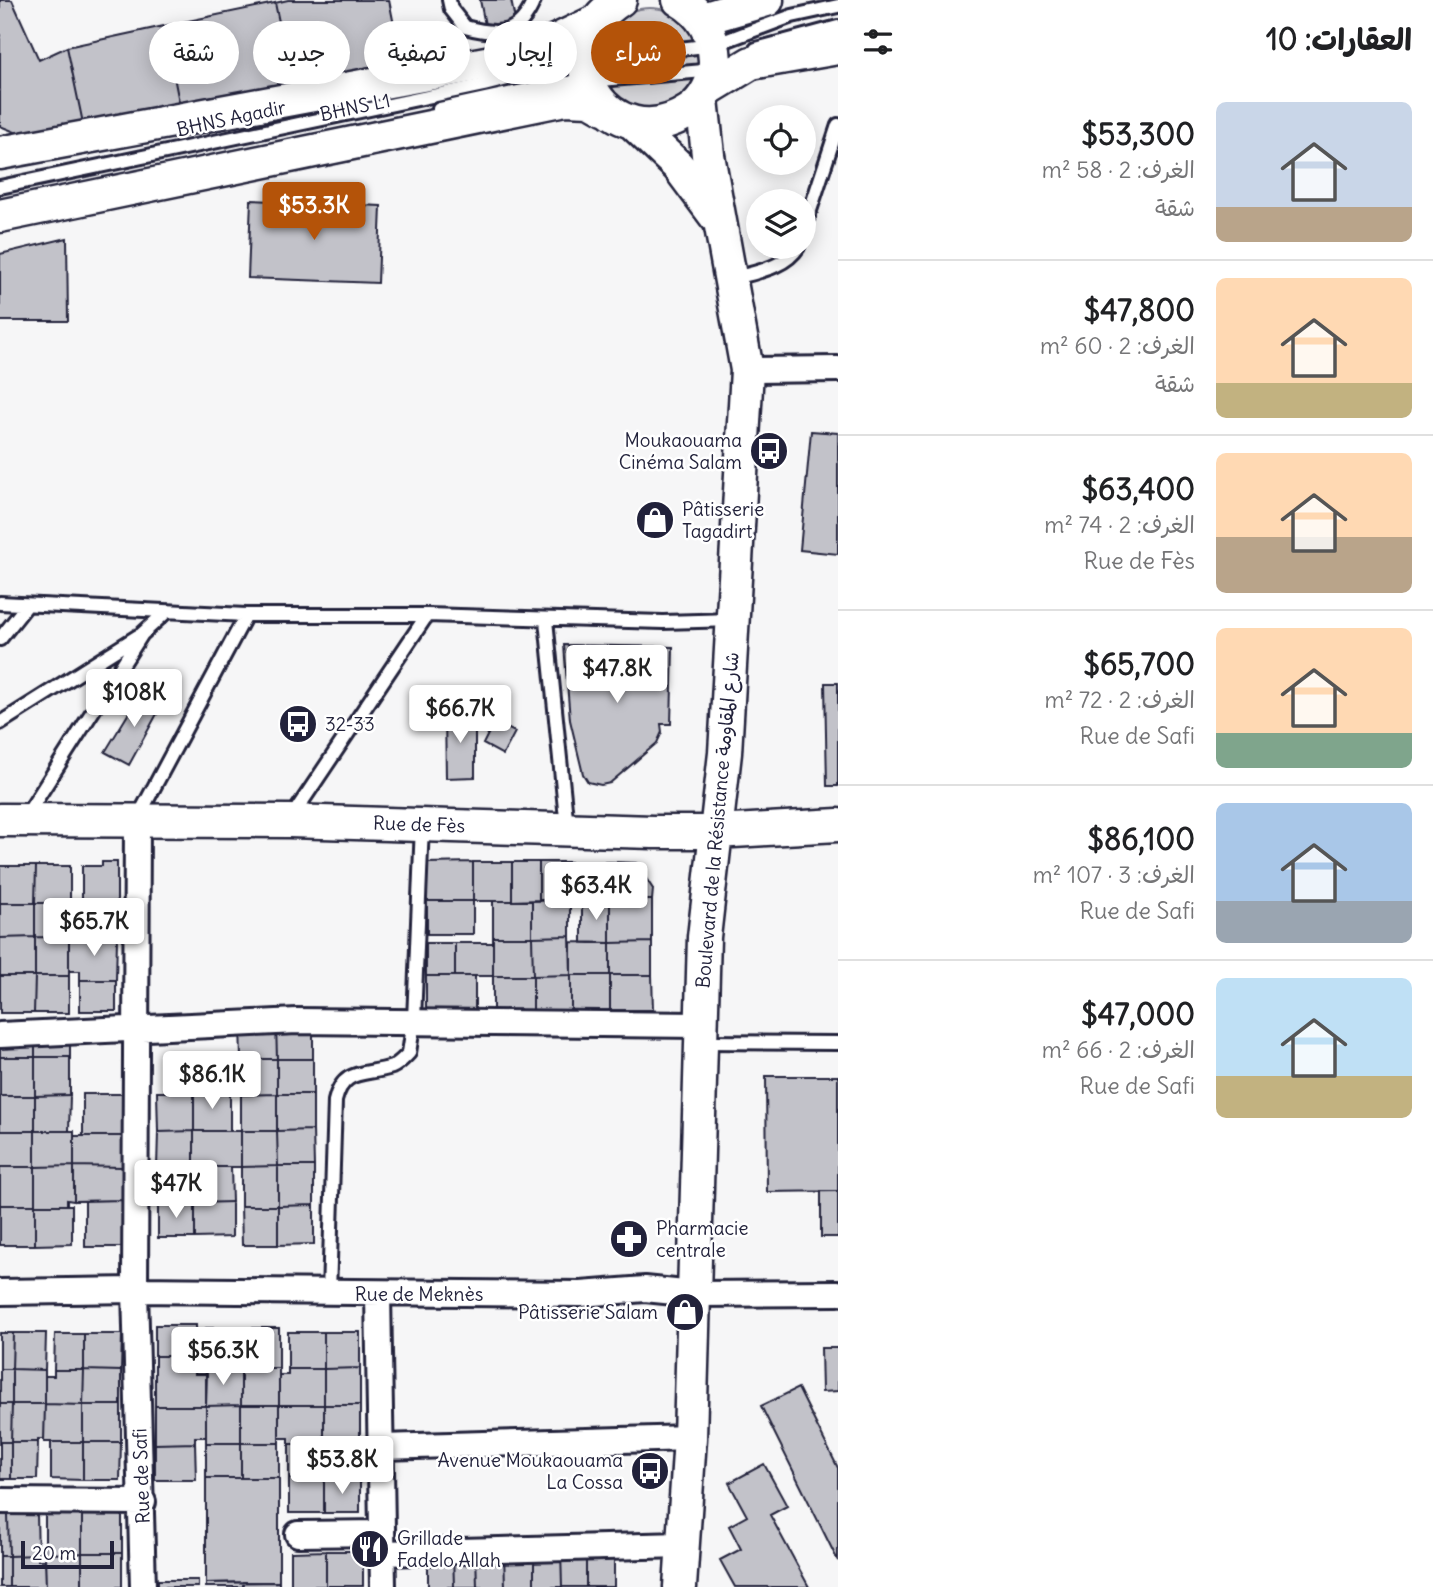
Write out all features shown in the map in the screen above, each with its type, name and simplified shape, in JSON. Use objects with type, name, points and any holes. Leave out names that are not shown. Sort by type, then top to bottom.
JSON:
[{"type":"street","points":[[700,41],[767,0]]},
{"type":"street","points":[[606,109],[595,97],[586,72],[586,40],[608,7]]},
{"type":"street","points":[[0,153],[524,56],[608,7]]},
{"type":"street","points":[[700,41],[751,63],[838,48]]},
{"type":"street","points":[[634,124],[656,125],[676,120],[694,108],[700,41]]},
{"type":"street","name":"Boulevard de la Résistance شارع المقاومة","points":[[680,1587],[690,1438],[704,937],[724,753],[747,370],[720,223],[700,41]]},
{"type":"street","name":"Boulevard de la Résistance شارع المقاومة","points":[[0,216],[565,99],[590,100],[634,124],[678,166],[720,223]]},
{"type":"street","points":[[747,370],[838,369]]},
{"type":"street","name":"Rue de Safi","points":[[137,819],[135,1290],[143,1502],[143,1587]]},
{"type":"street","name":"Rue de Fès","points":[[12,820],[289,821],[716,832],[838,825]]},
{"type":"street","points":[[0,1035],[239,1022],[414,1020],[701,1034]]},
{"type":"street","name":"Rue de Meknès","points":[[0,1292],[135,1290],[581,1294],[645,1289],[694,1294],[838,1293]]},
{"type":"street","points":[[378,1294],[383,1587]]},
{"type":"street","points":[[382,1447],[690,1438]]},
{"type":"street","points":[[0,1501],[143,1502]]},
{"type":"street","points":[[298,1534],[382,1543],[683,1545]]},
{"type":"lane","points":[[449,0],[451,9],[465,27],[498,33],[517,27],[528,15],[534,0]]},
{"type":"lane","name":"BHNS Agadir","points":[[0,187],[484,85],[586,72],[838,6]]},
{"type":"lane","points":[[429,111],[555,84],[586,72],[700,41],[762,46],[838,27]]},
{"type":"lane","points":[[816,192],[838,125]]},
{"type":"lane","points":[[731,279],[789,259]]},
{"type":"lane","points":[[0,603],[246,615],[427,615],[663,622],[734,620]]},
{"type":"lane","points":[[0,639],[27,605]]},
{"type":"lane","points":[[0,723],[142,634],[166,612]]},
{"type":"lane","points":[[137,819],[246,615]]},
{"type":"lane","points":[[289,821],[427,615]]},
{"type":"lane","points":[[546,620],[567,828]]},
{"type":"lane","points":[[12,820],[142,634]]},
{"type":"lane","points":[[328,1293],[335,1101],[339,1086],[346,1077],[397,1064],[409,1053],[414,1020],[422,824]]},
{"type":"lane","points":[[701,1034],[838,1042]]},
{"type":"shaded area","points":[[650,8],[678,16],[684,21],[616,21],[630,12]]},
{"type":"shaded area","points":[[686,23],[693,31],[700,49],[700,69],[693,87],[670,106],[650,110],[630,106],[614,95],[606,84],[686,84]]},
{"type":"building","points":[[0,0],[12,0],[39,60],[67,47],[84,128],[30,138],[0,126]]},
{"type":"building","points":[[288,0],[389,0],[393,21],[364,21],[364,68],[350,71],[350,21],[279,21],[275,3]]},
{"type":"building","points":[[480,0],[511,0],[515,21],[484,21]]},
{"type":"building","points":[[275,3],[279,21],[253,21],[253,84],[292,84],[180,107],[175,84],[239,84],[239,21],[188,21]]},
{"type":"building","points":[[149,29],[149,84],[175,84],[180,107],[84,128],[67,47]]},
{"type":"building","points":[[251,200],[381,206],[378,283],[248,278]]},
{"type":"building","points":[[67,238],[68,321],[0,321],[0,254]]},
{"type":"building","points":[[811,431],[838,433],[838,554],[800,550]]},
{"type":"building","points":[[564,645],[673,647],[671,724],[661,724],[662,732],[657,743],[610,783],[601,785],[588,782],[583,774],[570,720]]},
{"type":"building","points":[[825,683],[838,683],[838,786],[827,786]]},
{"type":"building","points":[[141,693],[163,703],[129,765],[105,752]]},
{"type":"building","points":[[475,712],[475,777],[446,778],[445,713]]},
{"type":"building","points":[[494,722],[515,732],[503,755],[483,744]]},
{"type":"building","points":[[102,862],[117,862],[117,902],[82,902],[82,866],[102,866]]},
{"type":"building","points":[[473,862],[473,901],[427,901],[427,863]]},
{"type":"building","points":[[473,862],[512,862],[512,901],[473,901]]},
{"type":"building","points":[[512,862],[539,862],[539,900],[512,901]]},
{"type":"building","points":[[539,862],[570,862],[570,900],[539,900]]},
{"type":"building","points":[[610,862],[636,863],[653,889],[652,900],[610,900]]},
{"type":"building","points":[[610,862],[610,900],[582,900],[582,863]]},
{"type":"building","points":[[0,866],[36,866],[35,903],[0,903]]},
{"type":"building","points":[[36,866],[70,866],[70,903],[35,903]]},
{"type":"building","points":[[570,900],[570,936],[532,937],[532,901]]},
{"type":"building","points":[[582,900],[610,900],[610,943],[582,943]]},
{"type":"building","points":[[610,900],[652,900],[652,942],[610,943]]},
{"type":"building","points":[[427,901],[473,901],[473,934],[427,934]]},
{"type":"building","points":[[493,901],[532,901],[532,937],[493,937]]},
{"type":"building","points":[[82,902],[117,902],[117,938],[69,938],[70,908],[82,909]]},
{"type":"building","points":[[0,903],[35,903],[35,937],[0,938]]},
{"type":"building","points":[[35,903],[70,903],[69,938],[35,937]]},
{"type":"building","points":[[570,936],[571,975],[533,976],[532,937]]},
{"type":"building","points":[[35,937],[69,938],[69,976],[35,976]]},
{"type":"building","points":[[35,937],[35,976],[0,976],[0,938]]},
{"type":"building","points":[[493,937],[532,937],[533,976],[493,976]]},
{"type":"building","points":[[69,938],[117,938],[116,980],[80,980],[80,971],[69,971]]},
{"type":"building","points":[[571,942],[610,943],[610,975],[571,975]]},
{"type":"building","points":[[652,942],[652,975],[610,975],[610,943]]},
{"type":"building","points":[[426,943],[455,943],[455,976],[426,976]]},
{"type":"building","points":[[455,943],[493,943],[493,976],[455,976]]},
{"type":"building","points":[[571,975],[610,975],[610,1010],[571,1011]]},
{"type":"building","points":[[571,975],[571,1011],[533,1011],[533,976]]},
{"type":"building","points":[[610,975],[652,975],[653,1010],[610,1010]]},
{"type":"building","points":[[0,976],[35,976],[34,1013],[0,1013]]},
{"type":"building","points":[[35,976],[69,976],[69,1013],[34,1013]]},
{"type":"building","points":[[426,976],[475,976],[475,1016],[426,1016]]},
{"type":"building","points":[[493,976],[533,976],[533,1011],[493,1011]]},
{"type":"building","points":[[80,980],[116,980],[116,1011],[80,1011]]},
{"type":"building","points":[[313,1022],[313,1059],[277,1059],[276,1023]]},
{"type":"building","points":[[240,1023],[276,1023],[277,1059],[241,1059]]},
{"type":"building","points":[[0,1038],[35,1038],[35,1057],[0,1057]]},
{"type":"building","points":[[35,1038],[70,1038],[70,1057],[35,1057]]},
{"type":"building","points":[[0,1057],[35,1057],[35,1096],[0,1096]]},
{"type":"building","points":[[35,1057],[70,1057],[70,1095],[35,1096]]},
{"type":"building","points":[[241,1059],[277,1059],[277,1094],[241,1095]]},
{"type":"building","points":[[277,1059],[313,1059],[313,1094],[277,1094]]},
{"type":"building","points":[[766,1076],[838,1076],[838,1191],[767,1192]]},
{"type":"building","points":[[230,1091],[230,1131],[194,1131],[194,1092]]},
{"type":"building","points":[[157,1092],[194,1092],[194,1131],[158,1132]]},
{"type":"building","points":[[83,1094],[122,1094],[122,1136],[83,1136]]},
{"type":"building","points":[[277,1094],[277,1131],[241,1131],[241,1095]]},
{"type":"building","points":[[277,1094],[313,1094],[313,1130],[277,1131]]},
{"type":"building","points":[[70,1095],[69,1131],[35,1131],[35,1096]]},
{"type":"building","points":[[0,1096],[35,1096],[35,1131],[0,1131]]},
{"type":"building","points":[[313,1130],[314,1166],[278,1166],[277,1131]]},
{"type":"building","points":[[0,1131],[35,1131],[35,1167],[0,1167]]},
{"type":"building","points":[[35,1131],[74,1131],[74,1166],[35,1167]]},
{"type":"building","points":[[194,1131],[194,1167],[157,1168],[158,1132]]},
{"type":"building","points":[[194,1131],[241,1131],[241,1167],[194,1167]]},
{"type":"building","points":[[241,1131],[277,1131],[278,1166],[241,1167]]},
{"type":"building","points":[[74,1136],[122,1136],[122,1167],[74,1166]]},
{"type":"building","points":[[74,1166],[74,1201],[67,1200],[67,1205],[35,1205],[35,1167]]},
{"type":"building","points":[[74,1166],[122,1167],[122,1200],[74,1201]]},
{"type":"building","points":[[278,1166],[278,1206],[241,1206],[241,1167]]},
{"type":"building","points":[[278,1166],[314,1166],[314,1205],[278,1206]]},
{"type":"building","points":[[0,1167],[35,1167],[35,1205],[0,1205]]},
{"type":"building","points":[[194,1167],[195,1203],[158,1203],[157,1168]]},
{"type":"building","points":[[194,1167],[231,1167],[232,1202],[195,1203]]},
{"type":"building","points":[[821,1191],[838,1191],[838,1237],[821,1237]]},
{"type":"building","points":[[122,1200],[122,1247],[85,1247],[85,1201]]},
{"type":"building","points":[[232,1202],[232,1237],[195,1238],[195,1203]]},
{"type":"building","points":[[158,1203],[195,1203],[195,1238],[158,1238]]},
{"type":"building","points":[[0,1205],[35,1205],[35,1245],[0,1245]]},
{"type":"building","points":[[35,1205],[72,1205],[72,1244],[35,1245]]},
{"type":"building","points":[[314,1205],[314,1244],[278,1245],[278,1206]]},
{"type":"building","points":[[241,1206],[278,1206],[278,1245],[242,1245]]},
{"type":"building","points":[[155,1325],[196,1325],[196,1356],[155,1356]]},
{"type":"building","points":[[206,1328],[241,1328],[241,1368],[206,1368]]},
{"type":"building","points":[[241,1328],[279,1328],[279,1368],[241,1368]]},
{"type":"building","points":[[288,1332],[324,1332],[324,1369],[288,1369]]},
{"type":"building","points":[[324,1332],[360,1332],[360,1368],[324,1369]]},
{"type":"building","points":[[0,1333],[13,1333],[12,1369],[0,1369]]},
{"type":"building","points":[[13,1333],[46,1333],[45,1370],[12,1369]]},
{"type":"building","points":[[55,1334],[84,1334],[84,1370],[54,1370]]},
{"type":"building","points":[[84,1334],[122,1334],[121,1371],[84,1370]]},
{"type":"building","points":[[821,1348],[838,1348],[838,1391],[822,1392]]},
{"type":"building","points":[[155,1356],[196,1356],[195,1374],[207,1374],[206,1406],[155,1406]]},
{"type":"building","points":[[206,1368],[241,1368],[241,1405],[206,1406]]},
{"type":"building","points":[[241,1368],[279,1368],[279,1405],[241,1405]]},
{"type":"building","points":[[360,1368],[360,1405],[324,1405],[324,1369]]},
{"type":"building","points":[[0,1369],[12,1369],[12,1404],[0,1404]]},
{"type":"building","points":[[12,1369],[45,1370],[45,1404],[12,1404]]},
{"type":"building","points":[[288,1369],[324,1369],[324,1405],[279,1405],[279,1375],[288,1375]]},
{"type":"building","points":[[54,1370],[84,1370],[83,1405],[45,1404],[45,1376],[54,1376]]},
{"type":"building","points":[[84,1370],[121,1371],[121,1405],[83,1405]]},
{"type":"building","points":[[798,1388],[838,1468],[838,1561],[761,1406]]},
{"type":"building","points":[[0,1404],[12,1404],[11,1442],[0,1442]]},
{"type":"building","points":[[12,1404],[45,1404],[44,1439],[38,1439],[38,1442],[11,1442]]},
{"type":"building","points":[[45,1404],[83,1405],[83,1442],[44,1442]]},
{"type":"building","points":[[83,1405],[121,1405],[121,1442],[83,1442]]},
{"type":"building","points":[[241,1405],[279,1405],[279,1443],[241,1443]]},
{"type":"building","points":[[241,1405],[241,1443],[206,1443],[206,1406]]},
{"type":"building","points":[[279,1405],[324,1405],[324,1444],[289,1444],[289,1438],[279,1438]]},
{"type":"building","points":[[324,1405],[360,1405],[360,1444],[324,1444]]},
{"type":"building","points":[[155,1406],[206,1406],[206,1437],[195,1437],[195,1443],[155,1444]]},
{"type":"building","points":[[0,1442],[11,1442],[11,1479],[0,1479]]},
{"type":"building","points":[[11,1442],[38,1442],[37,1479],[11,1479]]},
{"type":"building","points":[[51,1442],[83,1442],[83,1480],[51,1479]]},
{"type":"building","points":[[83,1442],[121,1442],[120,1480],[83,1480]]},
{"type":"building","points":[[195,1443],[196,1480],[155,1480],[155,1444]]},
{"type":"building","points":[[206,1443],[241,1443],[241,1478],[206,1478]]},
{"type":"building","points":[[241,1443],[279,1443],[279,1478],[241,1478]]},
{"type":"building","points":[[289,1444],[324,1444],[324,1479],[289,1479]]},
{"type":"building","points":[[324,1444],[360,1444],[360,1479],[324,1479]]},
{"type":"building","points":[[764,1464],[787,1506],[770,1515],[809,1587],[735,1587],[720,1560],[741,1549],[729,1526],[747,1516],[729,1483]]},
{"type":"building","points":[[206,1478],[279,1478],[279,1582],[206,1583]]},
{"type":"building","points":[[289,1479],[324,1479],[324,1513],[289,1513]]},
{"type":"building","points":[[324,1479],[360,1479],[360,1513],[324,1513]]},
{"type":"building","points":[[122,1513],[122,1553],[82,1553],[82,1514]]},
{"type":"building","points":[[82,1514],[82,1553],[45,1554],[45,1515]]},
{"type":"building","points":[[0,1515],[8,1515],[9,1556],[0,1556]]},
{"type":"building","points":[[8,1515],[37,1515],[38,1555],[9,1556]]},
{"type":"building","points":[[614,1549],[614,1587],[586,1587],[586,1550]]},
{"type":"building","points":[[561,1550],[586,1550],[586,1587],[562,1587]]},
{"type":"building","points":[[561,1550],[562,1587],[534,1587],[534,1551]]},
{"type":"building","points":[[326,1551],[326,1586],[291,1587],[291,1552]]},
{"type":"building","points":[[326,1551],[363,1551],[363,1586],[326,1586]]},
{"type":"building","points":[[504,1551],[505,1587],[477,1587],[476,1552]]},
{"type":"building","points":[[504,1551],[534,1551],[534,1587],[505,1587]]},
{"type":"building","points":[[453,1552],[454,1587],[428,1587],[428,1553]]},
{"type":"building","points":[[453,1552],[476,1552],[477,1587],[454,1587]]},
{"type":"building","points":[[82,1553],[82,1587],[46,1587],[45,1554]]},
{"type":"building","points":[[82,1553],[122,1553],[122,1587],[82,1587]]},
{"type":"building","points":[[38,1555],[38,1560],[45,1560],[46,1587],[9,1587],[9,1556]]},
{"type":"building","points":[[0,1556],[9,1556],[9,1587],[0,1587]]},
{"type":"building","points":[[158,1580],[198,1580],[198,1587],[158,1587]]},
{"type":"building","points":[[243,1582],[279,1582],[279,1587],[243,1587]]},
{"type":"building","points":[[243,1582],[243,1587],[206,1587],[206,1583]]},
{"type":"place","name":"Moukaouama Cinéma Salam","points":[[769,451]]},
{"type":"place","name":"Pâtisserie Tagadirt","points":[[655,520]]},
{"type":"place","name":"32-33","points":[[298,724]]},
{"type":"place","name":"Pharmacie centrale","points":[[629,1239]]},
{"type":"place","name":"Pâtisserie Salam","points":[[685,1312]]},
{"type":"place","name":"Avenue Moukaouama La Cossa","points":[[650,1471]]},
{"type":"place","name":"Grillade Fadelo Allah","points":[[370,1549]]}]
